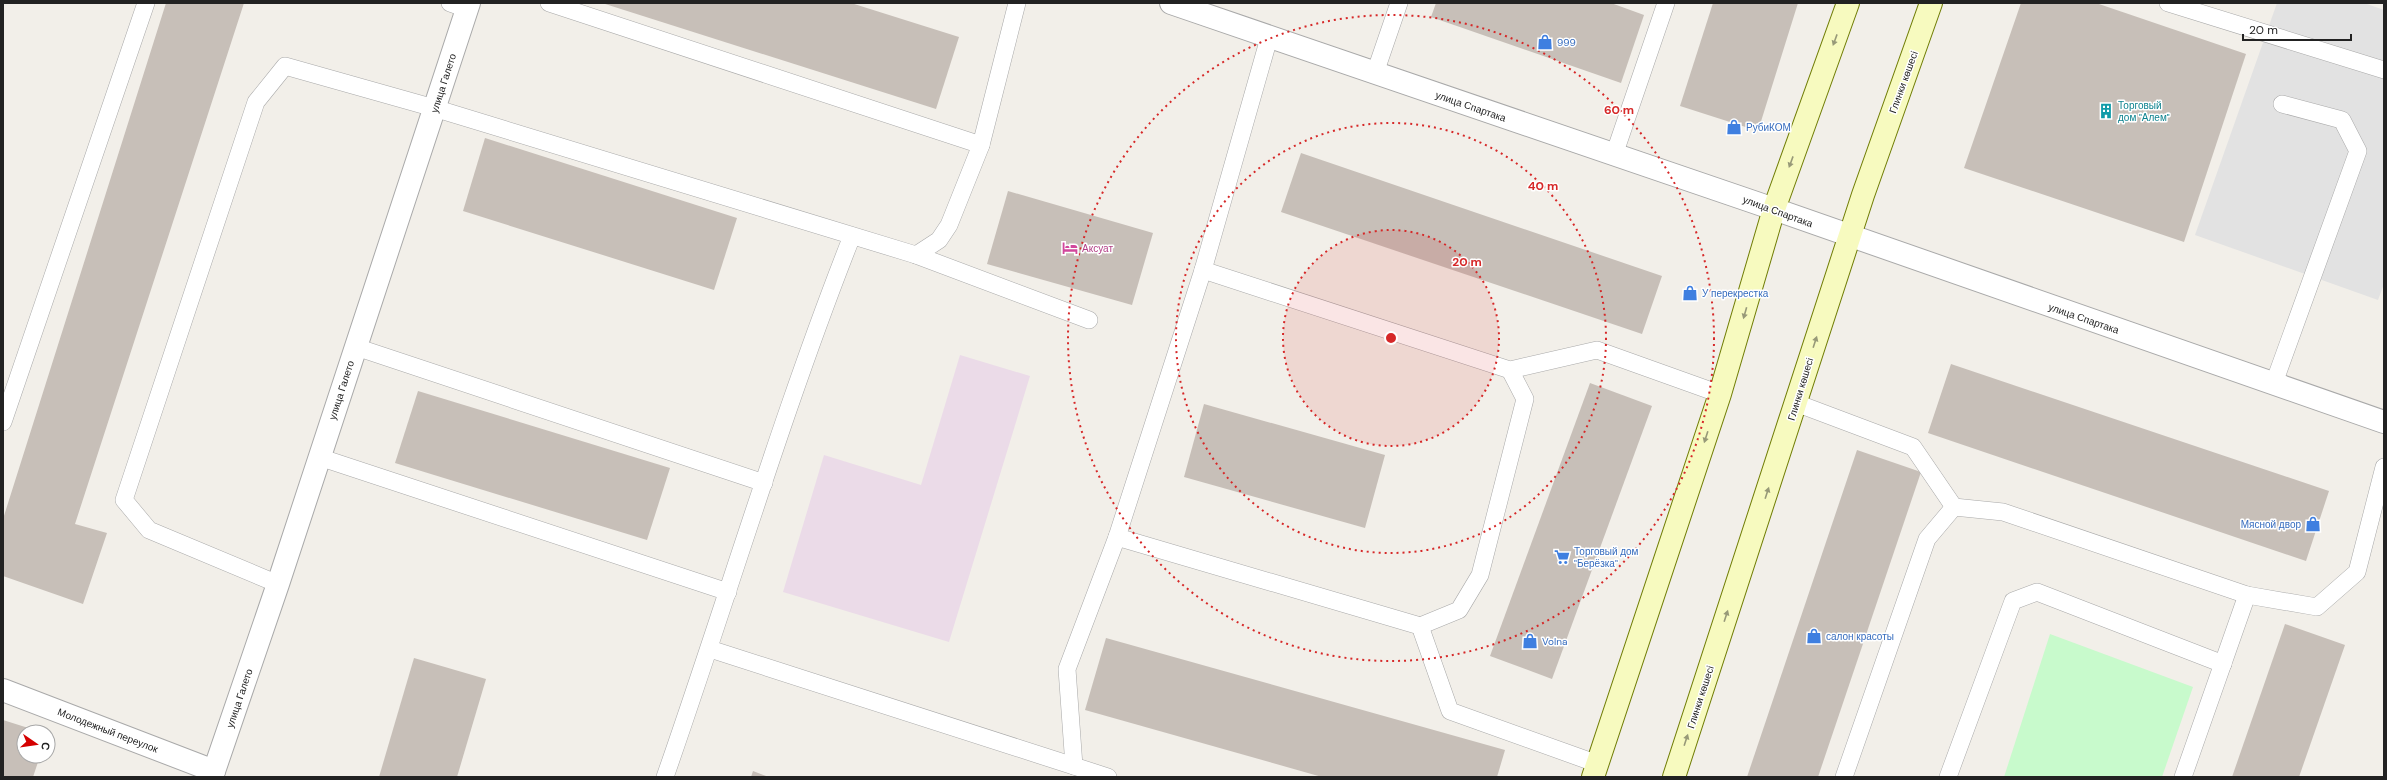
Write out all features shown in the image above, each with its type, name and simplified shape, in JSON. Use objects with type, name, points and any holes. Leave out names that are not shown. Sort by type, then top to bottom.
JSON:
[{"type":"main road","points":[[1595,770],[1720,394],[1774,209],[1848,3]]},
{"type":"main road","name":"Глинки көшесі","points":[[1674,777],[1850,237],[1931,3]]},
{"type":"street","name":"улица Спартака","points":[[1170,3],[1774,209],[1850,237],[2384,422]]},
{"type":"street","name":"улица Галето","points":[[213,774],[278,584],[434,108],[462,5]]},
{"type":"street","name":"Молодежный переулок","points":[[3,690],[213,774]]},
{"type":"lane","points":[[3,422],[146,3]]},
{"type":"lane","points":[[549,3],[981,145]]},
{"type":"lane","points":[[916,255],[939,240],[950,225],[981,145],[1017,3]]},
{"type":"lane","points":[[1375,73],[1399,3]]},
{"type":"lane","points":[[1614,155],[1666,3]]},
{"type":"lane","points":[[2168,3],[2384,70]]},
{"type":"lane","points":[[1074,766],[1067,669],[1117,537],[1203,270],[1269,38]]},
{"type":"lane","points":[[278,584],[149,530],[124,500],[256,102],[285,66],[434,108],[916,255],[1089,320]]},
{"type":"lane","points":[[2274,383],[2358,151],[2342,120],[2282,104]]},
{"type":"lane","points":[[665,777],[710,649],[813,333],[852,236]]},
{"type":"lane","points":[[1203,270],[1510,370],[1597,350],[1720,394]]},
{"type":"lane","points":[[356,347],[764,484]]},
{"type":"lane","points":[[1117,537],[1420,626],[1459,610],[1480,575],[1525,399],[1510,370]]},
{"type":"lane","points":[[1796,403],[1913,446],[1954,507]]},
{"type":"lane","points":[[319,458],[728,592]]},
{"type":"lane","points":[[1954,507],[2003,512],[2247,595],[2317,608],[2357,572],[2384,467]]},
{"type":"lane","points":[[1844,777],[1927,539],[1954,507]]},
{"type":"lane","points":[[1948,777],[2013,601],[2037,592],[2223,664]]},
{"type":"lane","points":[[2183,777],[2247,595]]},
{"type":"lane","points":[[1420,626],[1450,711],[1595,770]]},
{"type":"lane","points":[[710,649],[1108,777]]},
{"type":"shaded area","points":[[2277,3],[2364,3],[2384,10],[2384,284],[2378,300],[2195,235]]},
{"type":"shaded area","points":[[960,355],[1030,376],[949,642],[783,592],[824,455],[921,485]]},
{"type":"green space","points":[[2050,634],[2193,687],[2162,777],[2004,777]]},
{"type":"building","points":[[166,3],[244,3],[75,524],[107,533],[83,604],[3,576],[3,519]]},
{"type":"building","points":[[602,3],[851,3],[959,37],[936,109]]},
{"type":"building","points":[[1436,3],[1611,3],[1644,15],[1621,83],[1431,17]]},
{"type":"building","points":[[1713,3],[1798,3],[1758,131],[1680,106]]},
{"type":"building","name":"Торговый дом \"Алем\"","points":[[2021,3],[2096,3],[2246,54],[2184,242],[1964,168]]},
{"type":"building","points":[[485,138],[737,218],[714,290],[463,211]]},
{"type":"building","points":[[1301,153],[1662,276],[1642,334],[1281,212]]},
{"type":"building","name":"Аксуат","points":[[1008,191],[1153,233],[1132,305],[987,264]]},
{"type":"building","points":[[1951,364],[2329,491],[2306,561],[1928,433]]},
{"type":"building","points":[[1590,383],[1652,406],[1552,679],[1490,656]]},
{"type":"building","points":[[418,391],[670,468],[647,540],[395,463]]},
{"type":"building","points":[[1204,404],[1385,455],[1365,528],[1184,477]]},
{"type":"building","points":[[1857,450],[1921,472],[1818,777],[1747,777]]},
{"type":"building","points":[[2285,624],[2345,645],[2299,777],[2232,777]]},
{"type":"building","points":[[1106,638],[1505,750],[1497,777],[1322,777],[1085,710]]},
{"type":"building","points":[[414,658],[486,679],[457,777],[379,777]]},
{"type":"building","points":[[3,720],[16,724],[16,764],[37,764],[33,777],[3,777]]},
{"type":"building","points":[[753,771],[769,777],[751,777]]},
{"type":"place","name":"999","points":[[1545,42]]},
{"type":"place","name":"Торговый дом \"Алем\"","points":[[2106,111]]},
{"type":"place","name":"РубиКОМ","points":[[1734,127]]},
{"type":"place","name":"Аксуат","points":[[1070,248]]},
{"type":"place","name":"У перекрестка","points":[[1690,293]]},
{"type":"place","name":"Мясной двор","points":[[2313,524]]},
{"type":"place","name":"Торговый дом \"Берёзка\"","points":[[1562,557]]},
{"type":"place","name":"салон красоты","points":[[1814,636]]},
{"type":"place","name":"Volna","points":[[1530,641]]}]
